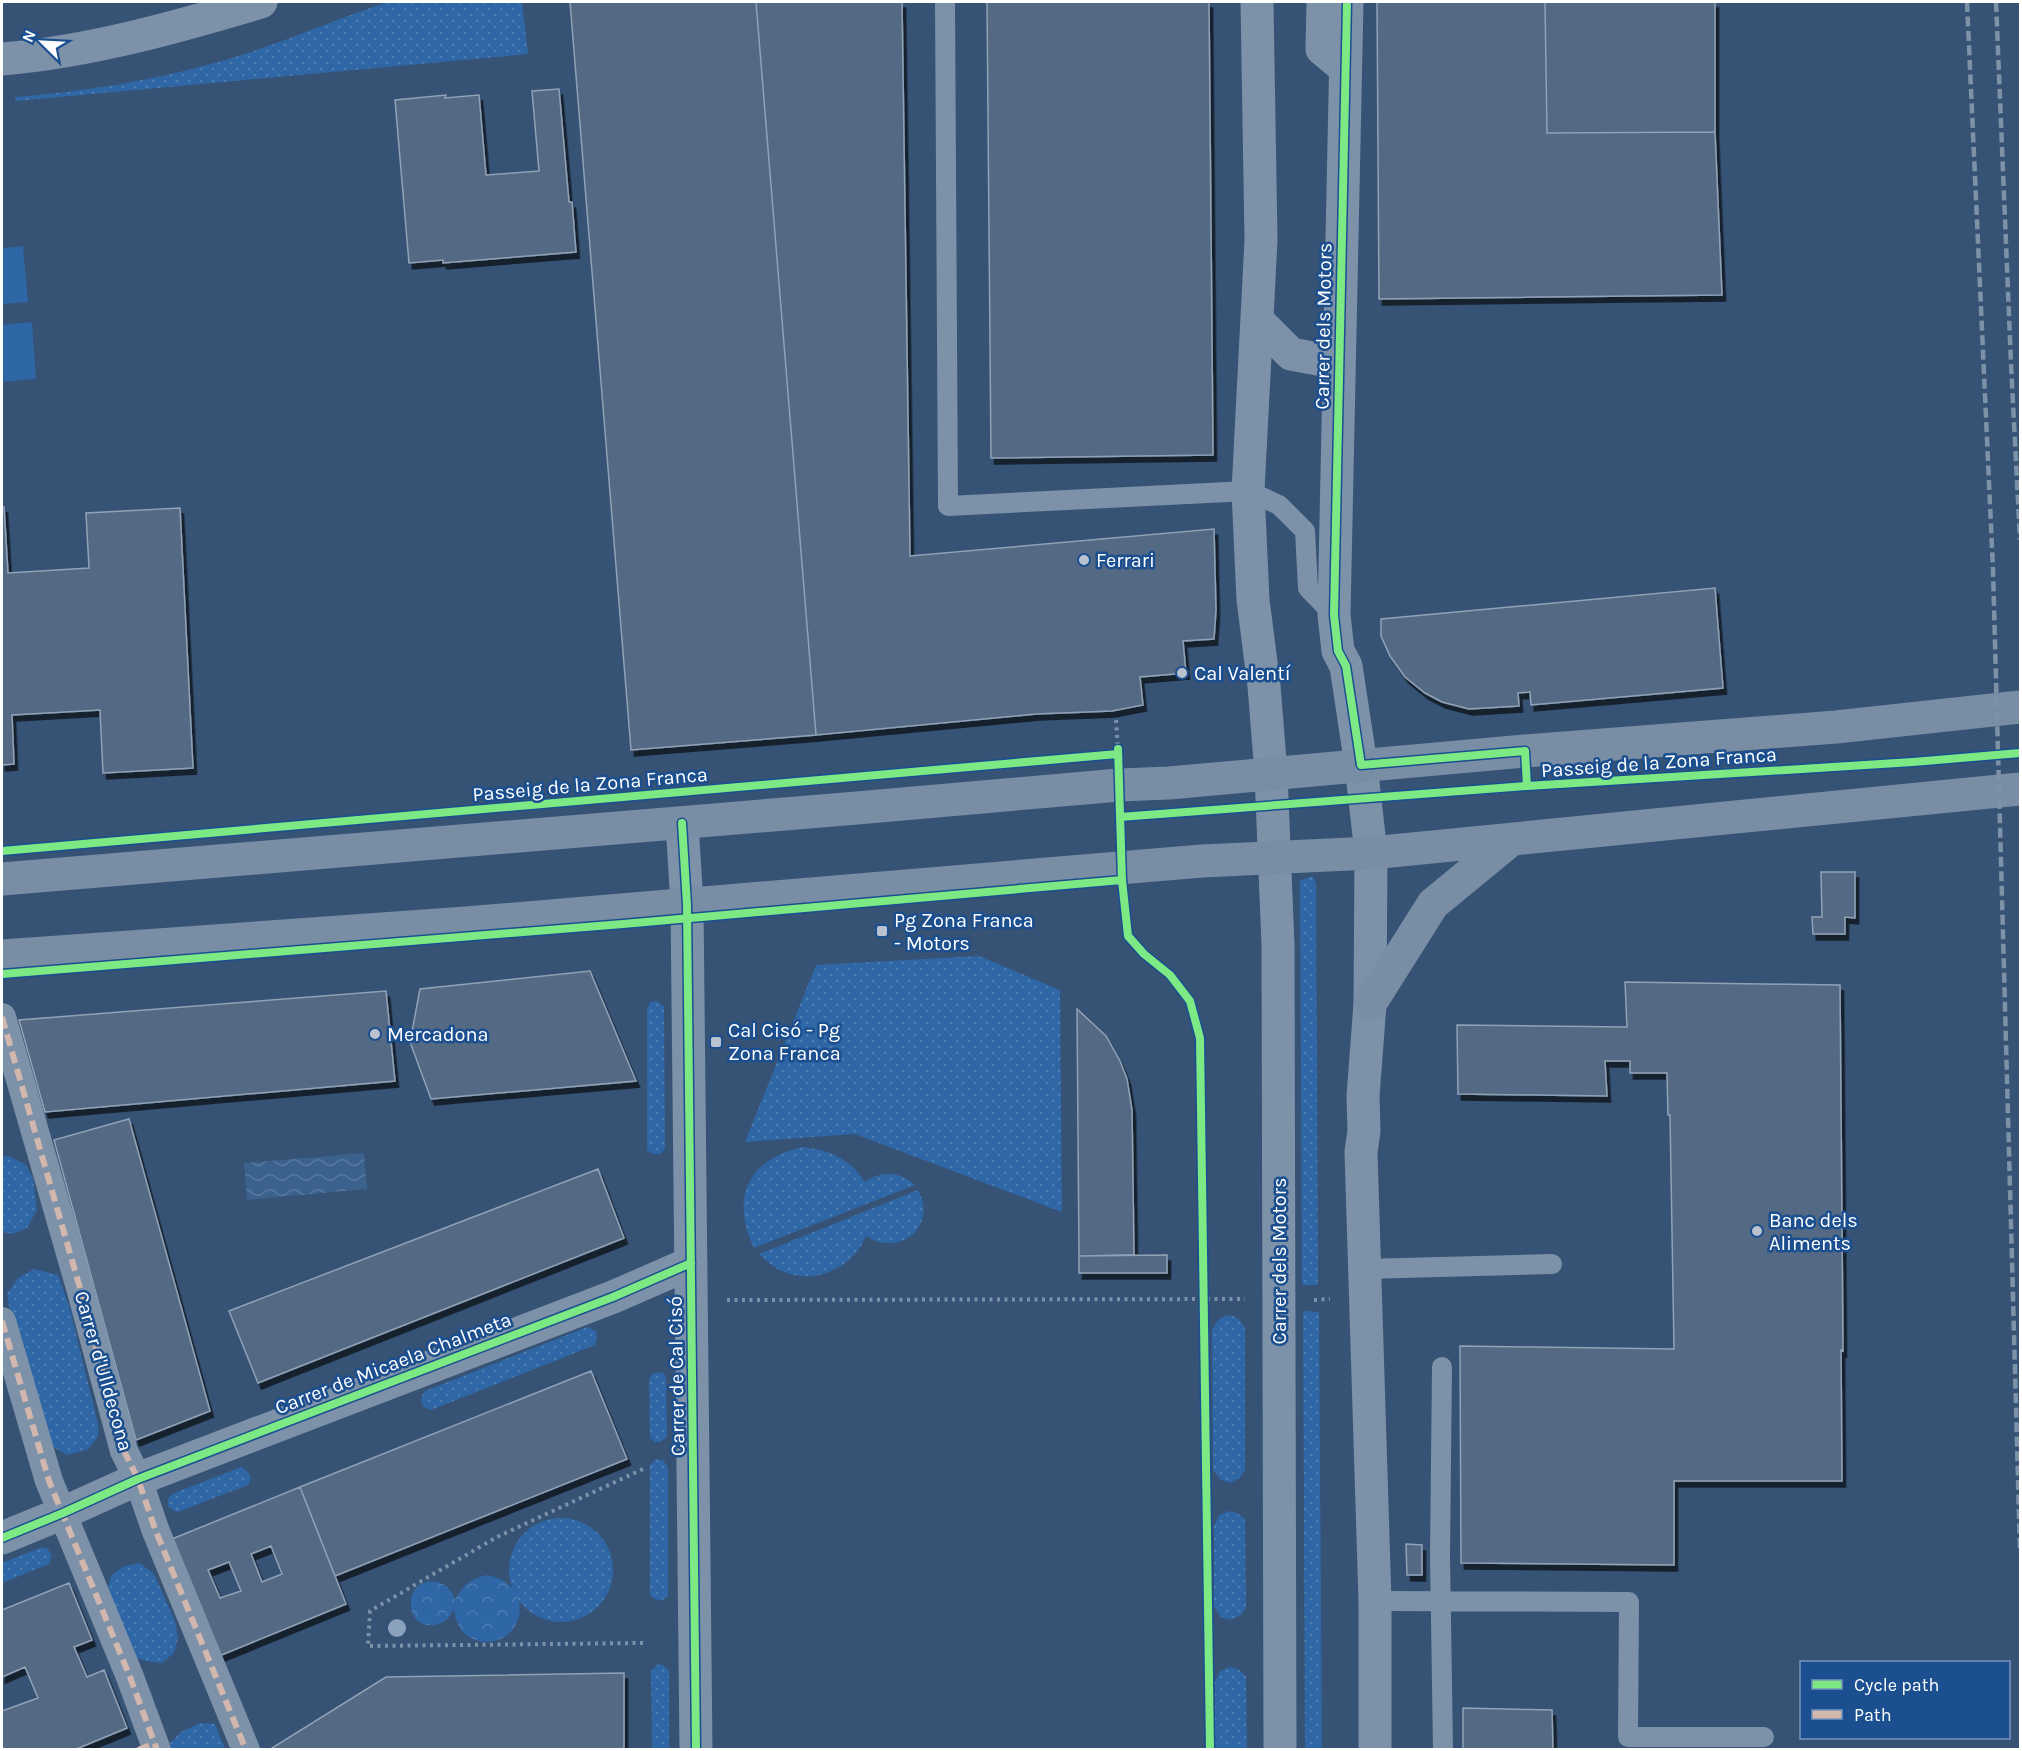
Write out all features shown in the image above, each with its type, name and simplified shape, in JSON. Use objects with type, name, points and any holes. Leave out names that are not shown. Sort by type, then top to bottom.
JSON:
[{"type":"main road","name":"Passeig de la Zona Franca","points":[[2,879],[1826,728],[2020,707]]},
{"type":"main road","points":[[2,956],[687,905],[1110,868],[1275,856],[1371,853],[2020,789]]},
{"type":"main road","points":[[1370,1004],[1433,904],[1512,839]]},
{"type":"street","points":[[2,59],[43,56],[185,24],[261,2]]},
{"type":"street","points":[[1248,491],[1261,240],[1257,2]]},
{"type":"street","points":[[1323,2],[1322,49],[1346,68]]},
{"type":"street","name":"Carrer dels Motors","points":[[1347,2],[1334,615],[1338,651],[1346,666],[1371,853]]},
{"type":"street","name":"Carrer dels Motors","points":[[1257,320],[1291,354],[1338,363]]},
{"type":"street","name":"Carrer dels Motors","points":[[1248,491],[1253,600],[1264,686],[1271,773],[1278,945],[1280,1749]]},
{"type":"street","name":"Carrer de Cal Cisó","points":[[682,823],[687,905],[696,1749]]},
{"type":"street","points":[[1371,853],[1370,1004],[1361,1152],[1375,1601],[1375,1749]]},
{"type":"street","name":"Carrer d'Ulldecona","points":[[2,1017],[124,1451],[138,1479],[155,1529],[246,1749]]},
{"type":"street","name":"Carrer de Micaela Chalmeta","points":[[2,1538],[138,1479],[612,1297],[691,1263]]},
{"type":"street","points":[[2,1321],[49,1481],[130,1677],[150,1747]]},
{"type":"lane","points":[[945,2],[948,506],[1248,491],[1279,505],[1305,531],[1308,588],[1334,615]]},
{"type":"lane","points":[[1364,1269],[1552,1264]]},
{"type":"lane","points":[[1442,1367],[1440,1602],[1443,1749]]},
{"type":"lane","points":[[1375,1601],[1629,1602],[1628,1737],[1764,1737]]},
{"type":"path","points":[[1106,755],[1118,751],[1116,720]]},
{"type":"path","points":[[1204,1287],[1204,1303]]},
{"type":"path","points":[[643,1468],[497,1538],[370,1611],[368,1646],[643,1643]]},
{"type":"green space","points":[[387,2],[522,2],[528,54],[16,101],[15,97],[116,85],[214,63],[279,42]]},
{"type":"green space","points":[[23,246],[28,302],[2,304],[2,248]]},
{"type":"green space","points":[[32,322],[36,379],[2,382],[2,325]]},
{"type":"green space","points":[[1312,876],[1316,883],[1318,1285],[1302,1285],[1300,881]]},
{"type":"green space","points":[[979,956],[1060,990],[1062,1212],[855,1134],[745,1142],[816,965]]},
{"type":"green space","points":[[657,1001],[664,1006],[665,1148],[661,1154],[653,1154],[647,1150],[647,1009],[650,1002]]},
{"type":"green space","points":[[802,1147],[821,1150],[838,1157],[852,1167],[865,1182],[878,1175],[890,1174],[903,1177],[915,1185],[754,1248],[744,1213],[744,1197],[749,1183],[768,1161]]},
{"type":"green space","points":[[8,1156],[25,1164],[33,1178],[37,1210],[27,1228],[13,1234],[2,1232],[2,1157]]},
{"type":"green space","points":[[918,1190],[923,1203],[923,1215],[912,1235],[903,1241],[891,1243],[879,1242],[866,1236],[854,1255],[845,1263],[824,1274],[801,1276],[785,1273],[759,1254]]},
{"type":"green space","points":[[34,1269],[58,1275],[70,1309],[98,1424],[98,1437],[87,1450],[67,1455],[47,1443],[11,1317],[7,1294],[18,1278]]},
{"type":"green space","points":[[1303,1311],[1319,1312],[1322,1750],[1305,1749]]},
{"type":"green space","points":[[1227,1315],[1238,1318],[1245,1328],[1245,1470],[1240,1478],[1230,1483],[1221,1480],[1213,1470],[1212,1329],[1218,1320]]},
{"type":"green space","points":[[587,1327],[596,1331],[595,1345],[431,1410],[423,1405],[421,1400],[425,1391]]},
{"type":"green space","points":[[662,1372],[666,1377],[667,1437],[661,1442],[655,1442],[650,1438],[649,1379],[653,1373]]},
{"type":"green space","points":[[656,1459],[663,1460],[668,1467],[668,1596],[661,1601],[650,1595],[650,1465]]},
{"type":"green space","points":[[241,1467],[251,1477],[248,1485],[178,1512],[168,1506],[168,1499],[172,1494]]},
{"type":"green space","points":[[1229,1511],[1245,1519],[1246,1607],[1241,1615],[1230,1620],[1221,1617],[1214,1607],[1214,1526],[1219,1515]]},
{"type":"green space","points":[[561,1518],[581,1522],[598,1533],[609,1550],[613,1570],[609,1590],[598,1607],[581,1618],[561,1622],[541,1618],[524,1607],[513,1590],[509,1570],[513,1550],[524,1533],[541,1522]]},
{"type":"green space","points":[[42,1547],[47,1548],[52,1555],[49,1564],[2,1583],[2,1563]]},
{"type":"green space","points":[[140,1563],[154,1574],[175,1621],[178,1638],[174,1653],[162,1663],[130,1656],[108,1587],[111,1576],[124,1566]]},
{"type":"green space","points":[[487,1575],[504,1581],[515,1592],[520,1604],[519,1618],[513,1629],[503,1638],[489,1642],[469,1637],[459,1627],[454,1609],[449,1617],[436,1625],[422,1623],[412,1612],[413,1594],[423,1583],[438,1582],[451,1592],[455,1600],[468,1583]]},
{"type":"green space","points":[[658,1664],[669,1670],[669,1749],[652,1749],[651,1671]]},
{"type":"green space","points":[[1230,1667],[1238,1669],[1246,1676],[1247,1749],[1215,1749],[1215,1681],[1220,1671]]},
{"type":"green space","points":[[200,1723],[215,1724],[225,1749],[171,1749],[170,1743],[181,1732]]},
{"type":"water","points":[[364,1153],[367,1189],[247,1200],[244,1163]]},
{"type":"building","points":[[570,2],[756,2],[816,735],[631,750]]},
{"type":"building","points":[[756,2],[902,2],[910,556],[1214,529],[1216,610],[1214,639],[1183,641],[1186,673],[1140,677],[1143,705],[1112,711],[1036,714],[816,735]]},
{"type":"building","points":[[987,2],[1209,2],[1213,455],[991,458]]},
{"type":"building","points":[[1377,2],[1545,2],[1547,133],[1715,132],[1722,295],[1379,299]]},
{"type":"building","points":[[1545,2],[1715,2],[1715,132],[1547,133]]},
{"type":"building","points":[[559,89],[576,252],[443,263],[443,260],[409,263],[395,100],[446,95],[445,98],[479,95],[486,175],[539,171],[532,91]]},
{"type":"building","points":[[2,507],[4,507],[8,573],[89,568],[86,513],[180,508],[193,768],[103,773],[100,710],[12,715],[14,764],[2,765]]},
{"type":"building","points":[[1715,588],[1723,688],[1531,705],[1530,692],[1518,693],[1519,706],[1469,709],[1442,702],[1425,693],[1405,677],[1390,656],[1381,636],[1381,619]]},
{"type":"building","points":[[1821,872],[1855,872],[1855,918],[1845,917],[1845,934],[1813,934],[1812,917],[1822,917]]},
{"type":"building","points":[[590,971],[636,1081],[431,1099],[410,1042],[420,989]]},
{"type":"building","name":"Banc dels Aliments","points":[[1625,982],[1840,985],[1842,1481],[1674,1481],[1674,1565],[1461,1563],[1460,1346],[1674,1349],[1670,1115],[1668,1115],[1667,1073],[1630,1073],[1630,1061],[1605,1061],[1607,1096],[1458,1094],[1457,1025],[1627,1027]]},
{"type":"building","points":[[386,991],[395,1081],[45,1112],[19,1020]]},
{"type":"building","points":[[1077,1009],[1106,1036],[1127,1079],[1132,1110],[1134,1255],[1079,1256]]},
{"type":"building","points":[[129,1119],[210,1411],[136,1440],[54,1140]]},
{"type":"building","points":[[598,1169],[624,1238],[258,1383],[229,1311]]},
{"type":"building","points":[[1167,1255],[1167,1273],[1079,1273],[1079,1256]]},
{"type":"building","points":[[591,1371],[627,1459],[335,1576],[300,1487]]},
{"type":"building","points":[[300,1487],[346,1604],[219,1656],[172,1539]],"holes":[[[271,1546],[282,1574],[262,1582],[251,1554]],[[229,1562],[241,1591],[220,1598],[208,1570]]]},
{"type":"building","points":[[1406,1544],[1422,1545],[1422,1575],[1407,1575]]},
{"type":"building","points":[[69,1583],[92,1640],[74,1647],[87,1677],[104,1670],[127,1728],[74,1750],[2,1750],[2,1711],[38,1698],[25,1667],[2,1677],[2,1610]]},
{"type":"building","points":[[624,1673],[624,1750],[273,1750],[272,1748],[386,1677]]},
{"type":"building","points":[[1463,1708],[1552,1710],[1553,1750],[1463,1750]]},
{"type":"railway","points":[[1967,2],[1993,570],[2020,1552]]},
{"type":"railway","points":[[1996,2],[2020,540]]},
{"type":"marked path","points":[[2,1017],[124,1451],[138,1479],[155,1529],[246,1750]]},
{"type":"marked path","points":[[2,1321],[49,1481],[130,1677],[157,1750]]},
{"type":"marked path","points":[[138,1750],[155,1743]]},
{"type":"cycle path","points":[[1347,2],[1334,615],[1338,651],[1346,666],[1361,765],[1525,751],[1527,786]]},
{"type":"cycle path","points":[[1118,749],[1122,880],[1128,936],[1144,954],[1170,975],[1190,1001],[1200,1038],[1210,1750]]},
{"type":"cycle path","points":[[1120,817],[1527,786],[1913,762],[2020,753]]},
{"type":"cycle path","points":[[2,851],[1118,754]]},
{"type":"cycle path","points":[[682,823],[687,905],[696,1750]]},
{"type":"cycle path","points":[[2,974],[623,924],[1122,880]]},
{"type":"cycle path","points":[[2,1538],[138,1479],[613,1297],[691,1263]]},
{"type":"place","name":"Ferrari","points":[[1084,560]]},
{"type":"place","name":"Cal Valentí","points":[[1182,673]]},
{"type":"place","name":"Pg Zona Franca - Motors","points":[[882,931]]},
{"type":"place","name":"Mercadona","points":[[375,1034]]},
{"type":"place","name":"Cal Cisó - Pg Zona Franca","points":[[716,1042]]},
{"type":"place","name":"Banc dels Aliments","points":[[1757,1231]]}]
